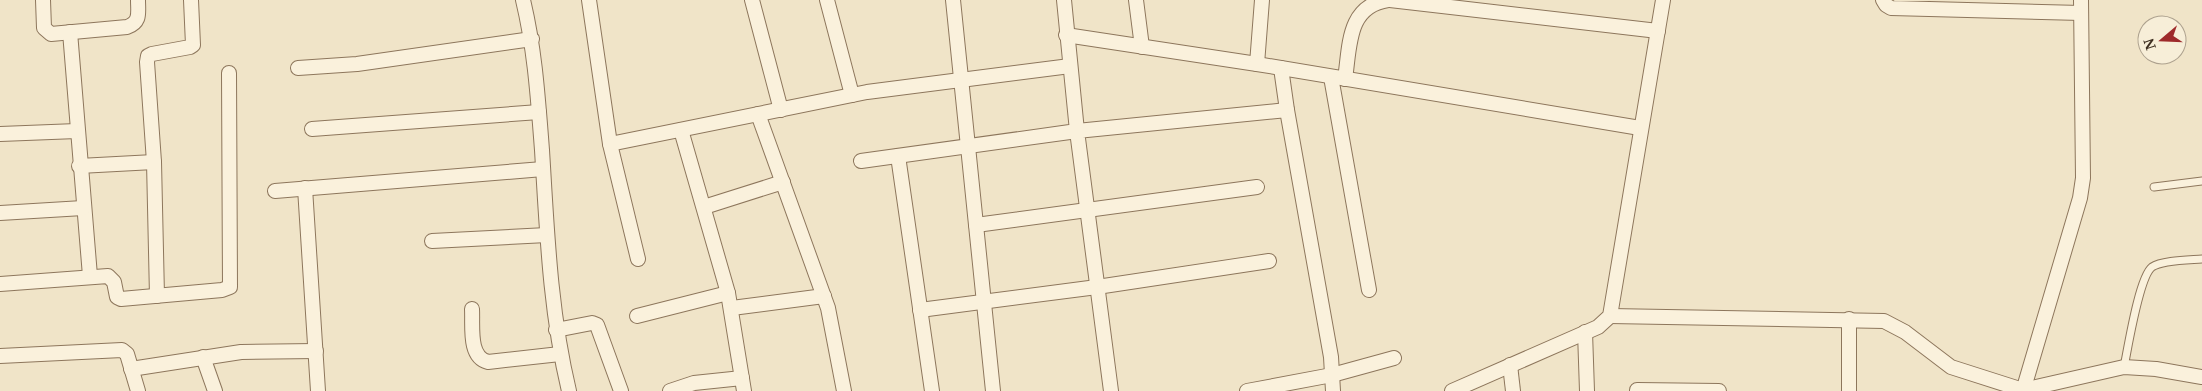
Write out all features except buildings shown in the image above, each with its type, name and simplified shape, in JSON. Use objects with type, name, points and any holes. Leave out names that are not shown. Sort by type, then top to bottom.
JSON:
[{"type":"street","points":[[43,0],[44,28],[47,32],[70,32],[134,24],[138,19],[138,0]]},
{"type":"street","points":[[157,296],[154,162],[148,56],[193,45],[191,0]]},
{"type":"street","points":[[523,0],[532,39],[556,330],[570,391]]},
{"type":"street","points":[[590,0],[610,144],[638,259]]},
{"type":"street","points":[[752,0],[780,110]]},
{"type":"street","points":[[827,0],[852,95]]},
{"type":"street","points":[[953,0],[993,391]]},
{"type":"street","points":[[1064,0],[1077,131],[1111,391]]},
{"type":"street","points":[[1136,0],[1142,47]]},
{"type":"street","points":[[1258,64],[1262,0]]},
{"type":"street","points":[[1346,79],[1353,27],[1357,18],[1370,6],[1389,0],[1658,32]]},
{"type":"street","points":[[1452,391],[1603,324],[1610,316],[1640,128],[1663,0]]},
{"type":"street","points":[[1883,0],[1891,8],[2081,6],[2082,178],[2080,198],[2023,390]]},
{"type":"street","points":[[70,32],[79,166],[90,276]]},
{"type":"street","points":[[1066,35],[1258,64],[1640,128]]},
{"type":"street","points":[[298,68],[357,64],[532,39]]},
{"type":"street","points":[[610,144],[852,95],[1070,66]]},
{"type":"street","points":[[1281,68],[1331,357],[1333,391]]},
{"type":"street","points":[[0,284],[104,276],[112,278],[117,297],[121,299],[222,290],[230,287],[229,73]]},
{"type":"street","points":[[1331,77],[1369,290]]},
{"type":"street","points":[[861,161],[1077,131],[1287,110]]},
{"type":"street","points":[[312,129],[539,112]]},
{"type":"street","points":[[758,114],[824,296],[835,337],[844,391]]},
{"type":"street","points":[[670,391],[694,383],[743,385],[732,308],[681,130]]},
{"type":"street","points":[[0,134],[77,131]]},
{"type":"street","points":[[898,156],[932,391]]},
{"type":"street","points":[[79,166],[154,162]]},
{"type":"street","points":[[275,191],[543,169]]},
{"type":"street","points":[[704,206],[783,182]]},
{"type":"street","points":[[976,225],[1257,186]]},
{"type":"street","points":[[305,188],[318,391]]},
{"type":"street","points":[[0,213],[83,208]]},
{"type":"street","points":[[432,241],[547,235]]},
{"type":"street","points":[[920,310],[1097,287],[1269,261]]},
{"type":"street","points":[[637,316],[728,293]]},
{"type":"street","points":[[732,308],[824,296]]},
{"type":"street","points":[[472,309],[474,347],[477,356],[482,360],[488,362],[560,354]]},
{"type":"street","points":[[1610,316],[1884,321],[1896,325],[1951,367],[2023,390],[2124,367],[2156,369],[2202,378]]},
{"type":"street","points":[[1849,319],[1849,391]]},
{"type":"street","points":[[556,330],[592,323],[597,325],[621,391]]},
{"type":"street","points":[[1585,332],[1587,391]]},
{"type":"street","points":[[0,356],[122,350],[127,354],[138,391]]},
{"type":"street","points":[[131,369],[242,352],[316,350]]},
{"type":"street","points":[[203,357],[214,391]]},
{"type":"street","points":[[1247,391],[1332,375],[1394,358]]},
{"type":"street","points":[[1510,365],[1513,391]]},
{"type":"street","points":[[1638,390],[1719,391]]},
{"type":"lane","points":[[2154,187],[2202,182]]},
{"type":"lane","points":[[2124,367],[2140,292],[2151,268],[2158,264],[2202,259]]}]
